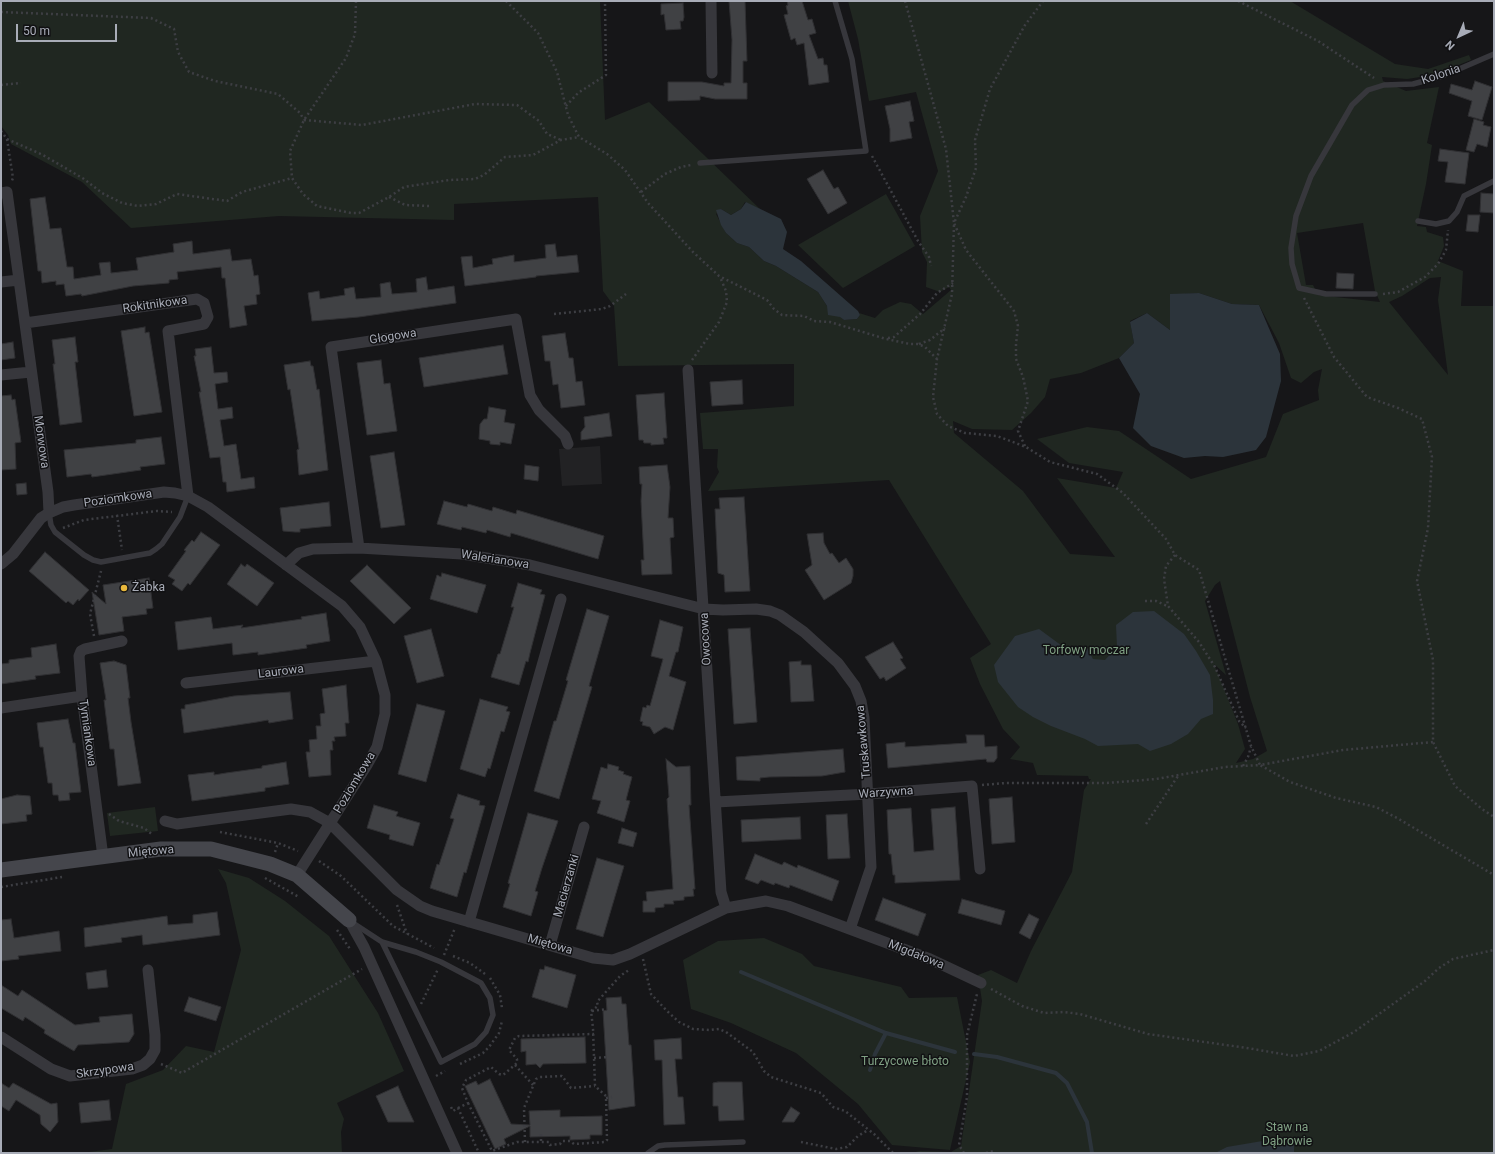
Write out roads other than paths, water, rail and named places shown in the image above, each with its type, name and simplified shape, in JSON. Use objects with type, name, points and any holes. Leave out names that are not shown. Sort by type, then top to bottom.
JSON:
[{"type":"street","points":[[711,1],[712,73]]},
{"type":"street","name":"Morwowa","points":[[4,193],[25,323],[48,492],[48,513]]},
{"type":"street","points":[[1,282],[19,280]]},
{"type":"street","name":"Rokitnikowa","points":[[25,323],[197,300],[204,303],[208,317],[204,324],[168,331],[188,496]]},
{"type":"street","name":"Głogowa","points":[[359,548],[331,347],[516,319],[530,395],[539,410],[565,436],[568,444]]},
{"type":"street","name":"Owocowa","points":[[688,370],[721,892],[726,908]]},
{"type":"street","points":[[1,375],[31,372]]},
{"type":"street","name":"Poziomkowa","points":[[1,564],[14,554],[41,518],[48,513],[63,507],[164,492],[188,496],[208,507],[342,606],[360,626],[382,678],[385,695],[385,714],[377,747],[356,784],[330,824],[310,812],[291,809],[176,824],[165,821]]},
{"type":"street","name":"Walerianowa","points":[[286,565],[299,553],[313,549],[359,548],[462,554],[524,564],[704,609]]},
{"type":"street","points":[[464,920],[561,599]]},
{"type":"street","name":"Truskawkowa","points":[[704,609],[756,609],[780,614],[804,632],[842,668],[855,686],[861,702],[864,718],[869,794],[871,867],[850,929]]},
{"type":"street","name":"Tymiankowa","points":[[103,857],[82,696],[79,656],[81,651],[85,649],[122,641]]},
{"type":"street","name":"Laurowa","points":[[186,683],[376,661]]},
{"type":"street","points":[[1,708],[82,696]]},
{"type":"street","name":"Warzywna","points":[[716,802],[869,794],[972,786],[980,869]]},
{"type":"street","points":[[297,875],[330,824]]},
{"type":"street","name":"Miętowa","points":[[330,824],[397,890],[410,900],[432,911],[593,958],[613,960],[639,950],[726,908],[766,901],[781,903],[850,929]]},
{"type":"street","name":"Macierzanki","points":[[550,945],[584,827]]},
{"type":"street","name":"Miętowa","points":[[1,870],[161,849],[211,849],[270,864],[297,875],[349,920],[364,947],[458,1153]]},
{"type":"street","name":"Migdałowa","points":[[850,929],[930,959],[981,983]]},
{"type":"street","name":"Skrzypowa","points":[[1,1037],[51,1069],[70,1076],[132,1069],[143,1065],[150,1059],[155,1050],[156,1036],[148,970]]},
{"type":"lane","points":[[700,163],[866,151],[852,59],[835,1]]},
{"type":"lane","name":"Kolonia","points":[[1374,294],[1326,294],[1299,288],[1292,264],[1291,248],[1296,216],[1311,176],[1352,105],[1368,90],[1384,85],[1413,84],[1443,76],[1494,54]]},
{"type":"lane","points":[[1418,221],[1436,224],[1449,221],[1457,212],[1464,196],[1494,181]]},
{"type":"lane","points":[[48,513],[55,532],[84,555],[101,562],[150,553],[156,549],[162,544],[182,513],[188,496]]},
{"type":"lane","points":[[349,920],[382,942],[416,952],[441,962],[480,983],[490,998],[493,1015],[486,1032],[475,1044],[441,1062],[382,942]]},
{"type":"lane","points":[[648,1153],[658,1146],[665,1144],[743,1142]]},
{"type":"waterway","points":[[741,972],[886,1033],[955,1052]]},
{"type":"waterway","points":[[870,1070],[875,1054],[886,1033]]},
{"type":"waterway","points":[[974,1054],[997,1057],[1056,1073],[1067,1083],[1087,1122],[1092,1153]]},
{"type":"place","name":"Żabka","points":[[124,588]]},
{"type":"park label","name":"Torfowy moczar","points":[[1086,651]]},
{"type":"park label","name":"Turzycowe błoto","points":[[905,1062]]},
{"type":"park label","name":"Staw na Dąbrowie","points":[[1287,1135]]}]
